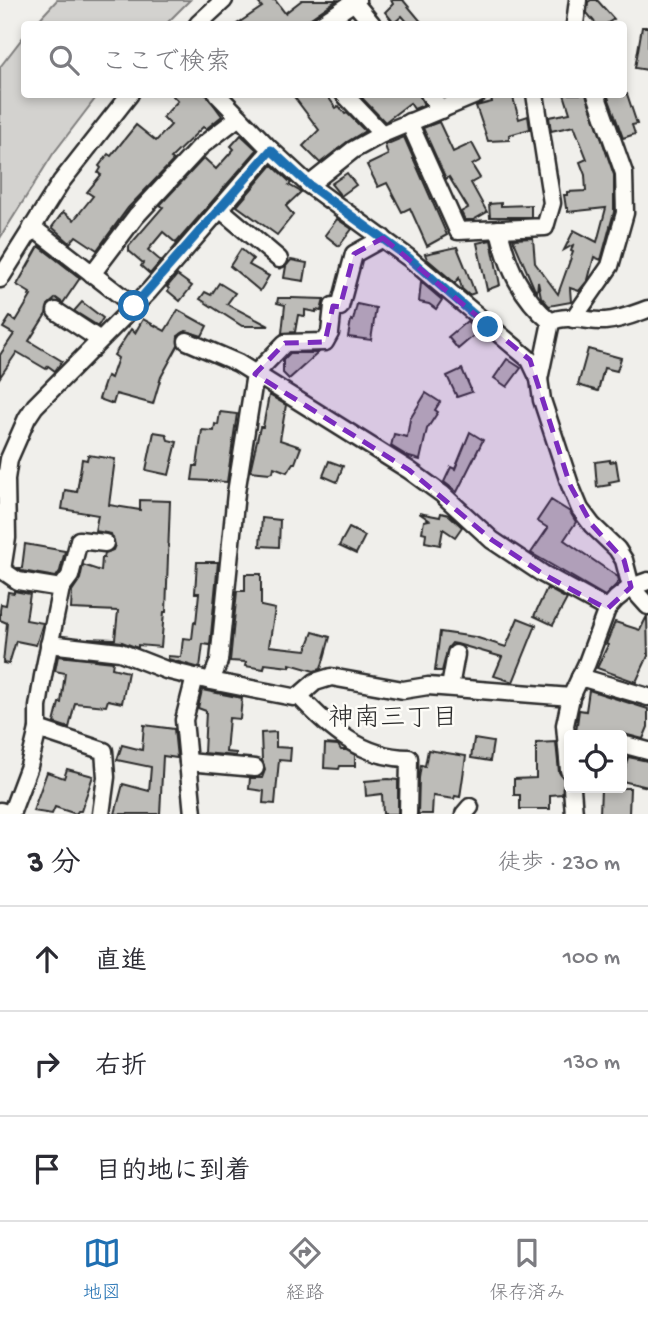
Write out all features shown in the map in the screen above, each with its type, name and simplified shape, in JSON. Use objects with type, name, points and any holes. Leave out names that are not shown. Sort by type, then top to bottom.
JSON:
[{"type":"street","points":[[201,21],[224,0]]},
{"type":"street","points":[[575,21],[578,0]]},
{"type":"street","points":[[325,21],[355,1],[370,21]]},
{"type":"street","points":[[0,279],[61,182],[127,98]]},
{"type":"street","points":[[221,98],[309,185],[383,238],[530,360],[539,379],[546,412],[570,485],[586,517],[624,560],[631,587],[648,606]]},
{"type":"street","points":[[348,98],[382,134]]},
{"type":"street","points":[[432,98],[442,110]]},
{"type":"street","points":[[309,185],[354,150],[382,134],[469,98]]},
{"type":"street","points":[[409,122],[458,231],[545,227],[551,203],[536,98]]},
{"type":"street","points":[[573,319],[610,266],[625,213],[624,173],[597,98]]},
{"type":"street","points":[[92,274],[136,216],[200,147],[239,117]]},
{"type":"street","points":[[61,588],[18,581],[2,570],[7,538],[3,521],[6,479],[9,459],[22,428],[35,406],[134,306],[271,150]]},
{"type":"street","points":[[220,209],[279,259]]},
{"type":"street","points":[[32,227],[134,306]]},
{"type":"street","points":[[499,229],[506,260],[524,295],[551,322]]},
{"type":"street","points":[[193,814],[184,720],[203,679],[219,661],[236,492],[255,374],[285,343],[325,342],[330,333],[333,306],[340,307],[354,254],[383,238]]},
{"type":"street","points":[[539,379],[547,330],[557,318],[612,320],[648,309]]},
{"type":"street","points":[[56,311],[100,340]]},
{"type":"street","points":[[187,341],[238,363],[410,470],[442,494],[492,540],[607,609]]},
{"type":"street","points":[[0,811],[11,814],[29,766],[38,729],[38,707],[61,588],[70,576],[79,540],[106,543]]},
{"type":"street","points":[[567,730],[566,710],[570,697],[607,609],[631,587],[648,581]]},
{"type":"street","points":[[50,644],[120,652],[166,670],[299,696],[329,727],[355,744],[379,755],[409,758],[408,814]]},
{"type":"street","points":[[450,687],[456,654]]},
{"type":"street","points":[[299,696],[316,682],[331,677],[403,690],[428,686],[570,697]]},
{"type":"street","points":[[580,677],[648,697]]},
{"type":"street","points":[[38,729],[104,751],[106,777],[101,814]]},
{"type":"street","points":[[627,745],[648,751]]},
{"type":"street","points":[[188,762],[255,768]]},
{"type":"street","points":[[572,793],[574,814]]},
{"type":"highlighted area","points":[[383,238],[530,360],[570,485],[592,525],[624,560],[631,587],[607,609],[543,574],[492,540],[409,470],[255,374],[285,343],[325,342],[333,306],[340,307],[354,254]]},
{"type":"shaded area","points":[[57,0],[190,0],[169,21],[38,21]]},
{"type":"shaded area","points":[[21,40],[21,98],[96,98],[53,154],[0,238],[0,67]]},
{"type":"building","points":[[256,0],[275,0],[285,13],[302,0],[337,0],[306,21],[241,21],[262,7]]},
{"type":"building","points":[[391,0],[403,0],[420,21],[406,21],[402,16],[392,21],[385,12],[393,4]]},
{"type":"building","points":[[597,0],[614,19],[594,21],[587,13],[588,2]]},
{"type":"building","points":[[642,27],[648,27],[648,70],[635,68]]},
{"type":"building","points":[[627,94],[637,124],[632,125],[635,134],[623,138],[608,98],[627,98]]},
{"type":"building","points":[[175,98],[209,98],[222,116],[206,129],[203,127],[171,158],[174,160],[128,208],[97,250],[76,236],[70,243],[52,227],[63,212],[74,220],[93,196],[87,192],[101,175],[98,173],[101,168],[99,166],[108,154],[111,156],[136,125],[156,141],[171,125],[163,117],[178,101]]},
{"type":"building","points":[[295,98],[329,98],[336,108],[339,106],[365,131],[320,163],[303,146],[319,130]]},
{"type":"building","points":[[362,98],[421,98],[424,105],[414,109],[410,103],[385,122]]},
{"type":"building","points":[[491,98],[513,98],[519,119],[528,116],[530,129],[509,135],[509,140],[488,141],[476,106],[492,102]]},
{"type":"building","points":[[565,98],[587,98],[614,175],[614,212],[601,260],[594,257],[588,280],[579,291],[570,288],[571,302],[549,306],[541,297],[538,282],[537,292],[534,288],[513,239],[533,238],[535,263],[558,294],[573,245],[564,250],[574,230],[597,242],[606,208],[568,212],[566,208],[564,195],[567,195],[567,192],[586,191],[585,175],[580,162],[587,159],[574,126],[551,131],[549,117],[570,113]]},
{"type":"building","points":[[439,122],[453,152],[472,143],[481,160],[472,165],[480,178],[471,183],[487,212],[473,220],[465,220],[461,212],[468,208],[449,177],[446,179],[423,128]]},
{"type":"building","points":[[241,135],[257,150],[176,243],[163,232],[148,250],[161,261],[150,274],[141,266],[143,263],[129,251],[129,246],[163,207],[160,205],[204,158],[216,169],[234,149],[231,146]]},
{"type":"building","points":[[404,137],[447,235],[427,246],[410,208],[402,212],[387,183],[378,187],[367,165],[388,155],[385,145]]},
{"type":"building","points":[[272,165],[291,183],[289,185],[301,192],[286,206],[293,215],[277,235],[237,206]]},
{"type":"building","points":[[347,173],[356,185],[341,196],[331,184]]},
{"type":"building","points":[[501,203],[501,206],[531,205],[531,217],[490,217],[489,204]]},
{"type":"building","points":[[337,219],[352,229],[339,246],[325,235]]},
{"type":"building","points":[[491,240],[500,285],[487,290],[477,243]]},
{"type":"building","points":[[39,246],[80,278],[63,303],[56,298],[48,305],[46,314],[29,341],[62,361],[55,371],[48,366],[46,369],[17,352],[0,377],[0,355],[14,334],[3,328],[10,317],[16,321],[31,296],[17,285]]},
{"type":"building","points":[[457,247],[475,293],[469,295],[462,289],[459,278],[455,283],[427,259],[425,254]]},
{"type":"building","points":[[241,249],[253,259],[249,265],[269,276],[260,291],[230,266]]},
{"type":"building","points":[[291,260],[307,263],[304,281],[284,278],[286,266]]},
{"type":"building","points":[[177,275],[192,286],[180,301],[167,287]]},
{"type":"building","points":[[421,282],[442,300],[436,309],[419,302]]},
{"type":"building","points":[[219,283],[235,293],[227,304],[269,326],[242,326],[200,299],[205,292],[211,295]]},
{"type":"building","points":[[278,298],[324,299],[321,311],[305,310],[305,316],[298,315],[295,332],[282,333],[285,305],[277,303]]},
{"type":"building","points":[[82,302],[103,318],[98,326],[74,311]]},
{"type":"building","points":[[357,304],[376,308],[371,340],[348,337]]},
{"type":"building","points":[[178,310],[207,326],[202,336],[186,331],[178,336],[178,346],[161,377],[153,404],[116,394],[113,404],[99,399],[107,376],[111,378],[118,358],[114,355],[131,329],[135,333],[143,319],[165,331]]},
{"type":"building","points":[[467,321],[478,332],[458,349],[448,337]]},
{"type":"building","points":[[588,349],[621,358],[617,371],[604,368],[598,391],[578,385]]},
{"type":"building","points":[[290,353],[318,353],[289,379],[283,373],[283,360]]},
{"type":"building","points":[[507,359],[521,368],[507,387],[494,378]]},
{"type":"building","points":[[462,369],[472,392],[457,397],[447,376]]},
{"type":"building","points":[[426,393],[440,402],[435,410],[438,412],[427,429],[420,460],[391,446],[394,434],[407,437],[410,419]]},
{"type":"building","points":[[269,395],[286,405],[280,440],[301,447],[295,463],[287,472],[274,467],[270,473],[250,471]]},
{"type":"building","points":[[220,412],[237,414],[227,482],[192,480],[194,466],[197,466],[202,430],[214,431]]},
{"type":"building","points":[[154,432],[166,434],[168,440],[177,442],[169,475],[146,470]]},
{"type":"building","points":[[470,432],[483,440],[457,492],[444,482],[451,467],[455,469]]},
{"type":"building","points":[[88,455],[115,459],[109,505],[140,510],[140,500],[170,501],[166,612],[161,647],[138,645],[138,648],[122,642],[88,638],[115,639],[118,611],[71,609],[72,591],[80,579],[83,565],[101,571],[102,558],[105,553],[113,550],[115,545],[111,534],[95,531],[98,515],[62,509],[65,490],[77,492],[82,459],[87,460]]},
{"type":"building","points":[[329,461],[343,466],[337,482],[323,476]]},
{"type":"building","points":[[616,461],[619,480],[597,487],[595,462]]},
{"type":"building","points":[[551,500],[570,512],[576,522],[564,540],[618,577],[619,581],[605,596],[531,553],[548,528],[537,521]]},
{"type":"building","points":[[419,513],[440,517],[441,513],[449,515],[462,527],[455,537],[443,529],[440,545],[425,542],[426,533],[422,532],[424,521],[429,520]]},
{"type":"building","points":[[262,518],[280,520],[279,547],[260,546]]},
{"type":"building","points":[[349,528],[365,536],[356,554],[339,546]]},
{"type":"building","points":[[25,544],[65,551],[56,577],[18,568],[22,568]]},
{"type":"building","points":[[197,562],[218,562],[210,645],[203,644],[200,668],[168,659],[168,656],[181,657],[183,638],[192,639],[199,593],[195,593]]},
{"type":"building","points":[[245,574],[261,574],[261,606],[275,609],[269,646],[306,650],[313,632],[330,637],[321,669],[314,671],[290,664],[290,667],[265,664],[264,669],[245,666],[246,662],[230,661],[237,591],[245,591]]},
{"type":"building","points":[[547,588],[567,599],[553,625],[534,616]]},
{"type":"building","points":[[8,592],[30,594],[26,620],[43,623],[36,645],[16,641],[9,664],[3,663],[7,623],[0,620],[0,610],[1,604],[6,605]]},
{"type":"building","points":[[647,616],[648,656],[636,682],[597,668],[615,622],[640,630]]},
{"type":"building","points":[[518,618],[536,625],[513,682],[494,676],[502,657],[452,643],[442,671],[435,671],[440,632],[475,637],[506,647]]},
{"type":"building","points":[[58,656],[113,662],[112,668],[128,672],[122,703],[108,700],[106,706],[75,703],[69,728],[54,723],[61,703],[65,673],[55,671]]},
{"type":"building","points":[[202,690],[242,698],[240,719],[229,718],[226,752],[236,753],[236,756],[204,753],[206,711],[198,708]]},
{"type":"building","points":[[589,690],[648,709],[648,727],[643,739],[627,735],[627,730],[576,730],[579,710],[586,711]]},
{"type":"building","points":[[144,725],[174,729],[177,758],[163,756],[160,814],[115,814],[123,784],[149,791],[151,767],[117,760],[122,745],[142,750]]},
{"type":"building","points":[[276,732],[276,747],[291,748],[290,761],[279,760],[275,804],[263,803],[264,791],[249,789],[250,778],[262,778],[265,770],[261,733]]},
{"type":"building","points":[[474,739],[493,742],[490,761],[471,758]]},
{"type":"building","points":[[556,742],[559,772],[564,779],[562,794],[550,795],[550,809],[520,809],[520,795],[514,795],[514,779],[536,778],[536,743]]},
{"type":"building","points":[[325,744],[338,745],[341,750],[355,755],[355,766],[324,768]]},
{"type":"building","points":[[428,750],[466,756],[460,797],[455,796],[454,799],[433,796],[432,814],[418,814],[421,765],[425,766]]},
{"type":"building","points":[[628,757],[648,761],[648,787],[627,782]]},
{"type":"building","points":[[67,769],[93,776],[81,811],[76,814],[55,807],[52,814],[33,811],[47,772],[64,778]]},
{"type":"building","points":[[398,780],[398,814],[383,814],[382,794],[366,796],[365,781]]},
{"type":"building","points":[[627,788],[630,788],[629,814],[600,814],[601,793],[627,793]]},
{"type":"district","name":"神南三丁目","points":[[393,720]]},
{"type":"route","points":[[134,306],[271,150],[309,185],[409,258],[488,327]]}]
